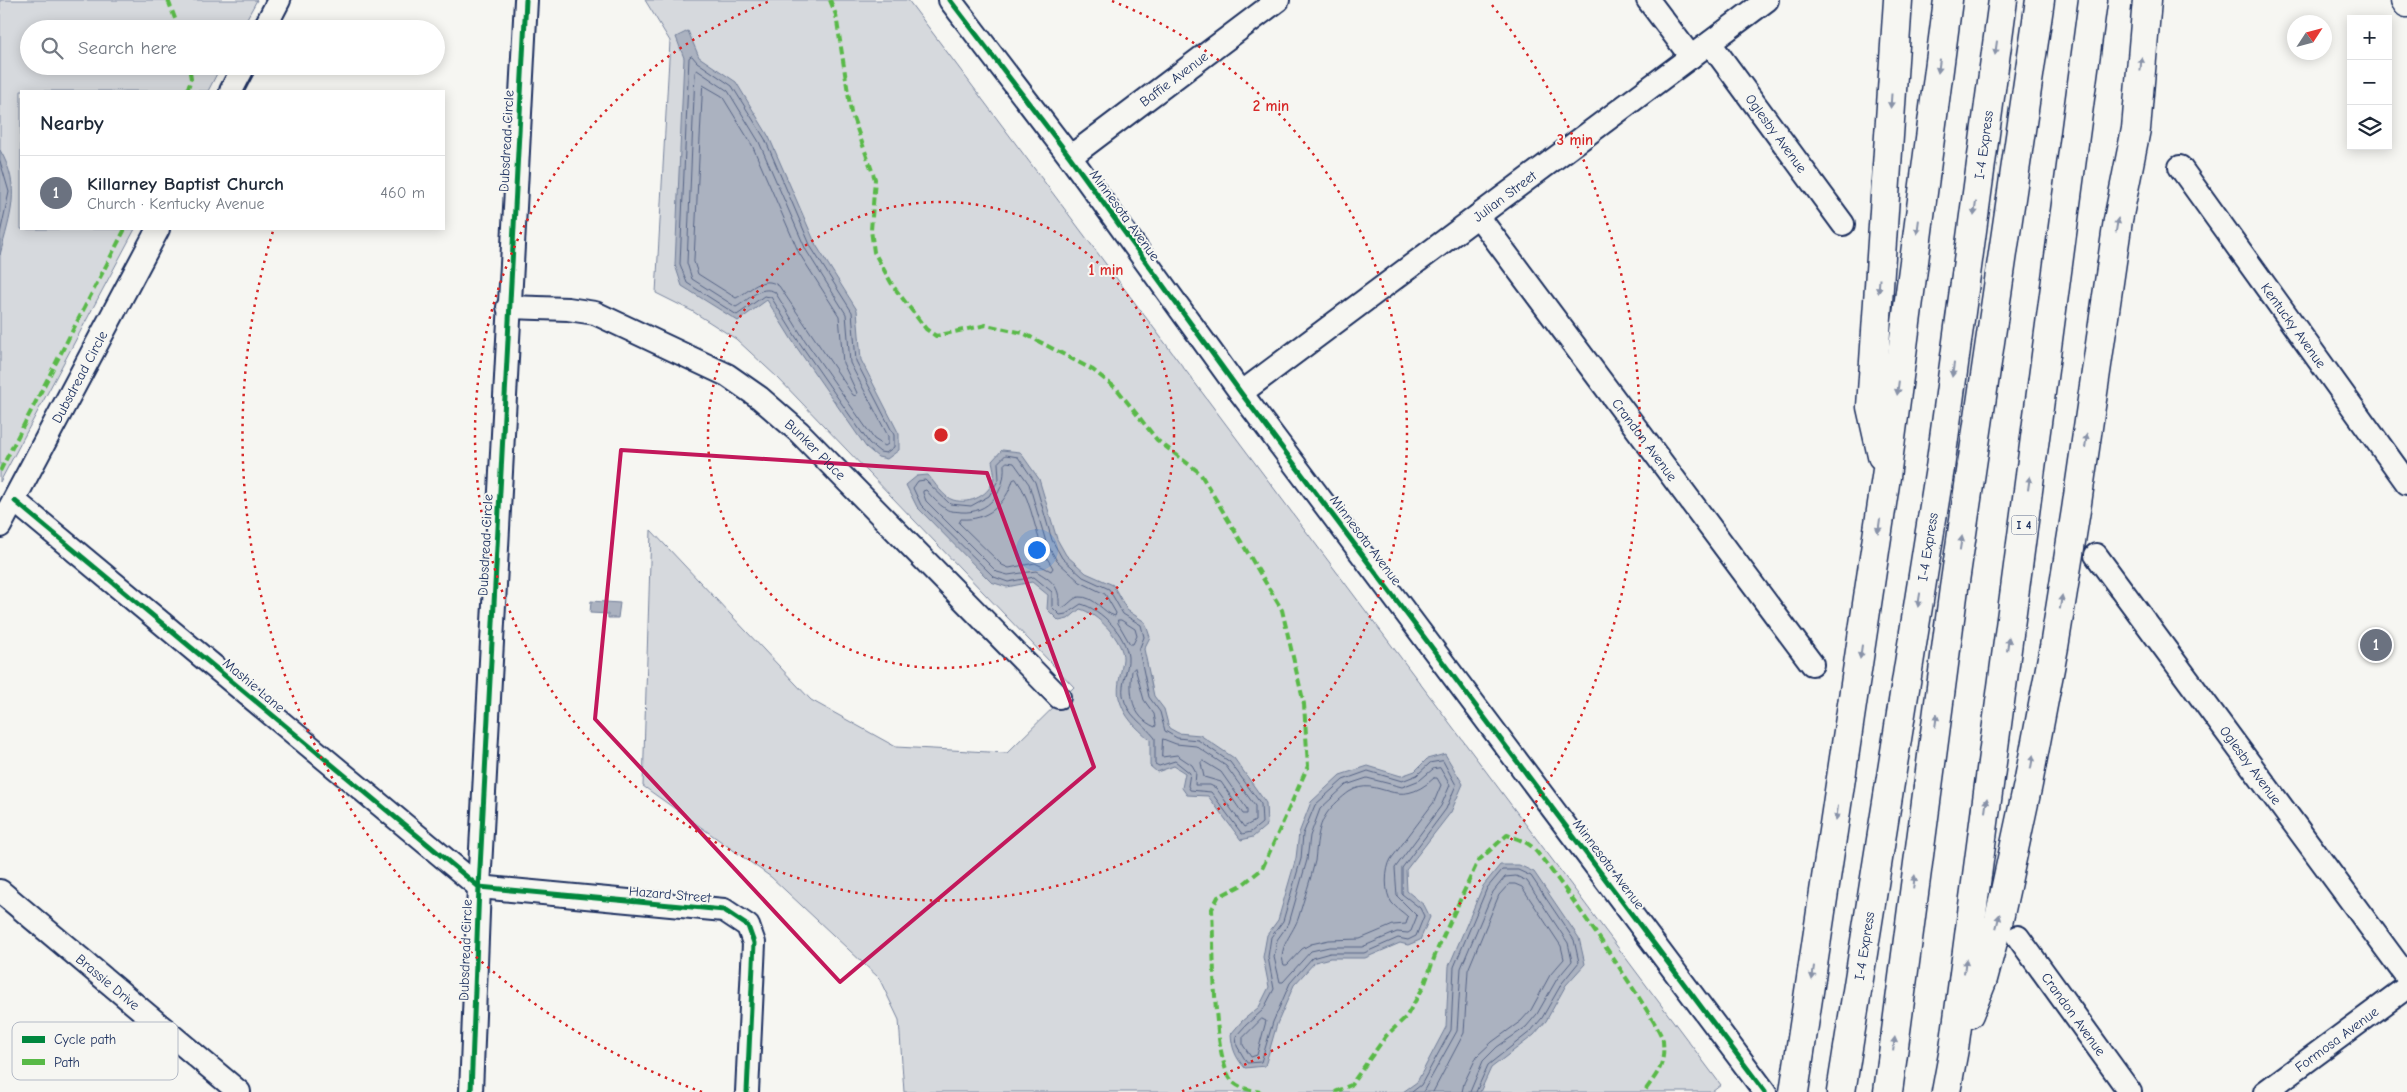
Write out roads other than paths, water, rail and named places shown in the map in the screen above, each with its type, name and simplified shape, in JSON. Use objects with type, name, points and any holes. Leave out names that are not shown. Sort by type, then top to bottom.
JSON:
[{"type":"main road","points":[[1886,477],[1871,407],[1898,0]]},
{"type":"main road","points":[[1796,1084],[1886,477],[1948,0]]},
{"type":"main road","name":"I-4 Express","points":[[1841,1092],[1940,468],[2003,0]]},
{"type":"main road","points":[[1888,1092],[1953,598],[2040,0]]},
{"type":"main road","name":"I 4","points":[[1946,1092],[1954,1049],[2093,0]]},
{"type":"main road","points":[[1954,1049],[1983,979],[1999,919],[2028,784],[2050,667],[2076,510],[2118,220],[2136,129],[2147,2]]},
{"type":"street","points":[[269,20],[279,0]]},
{"type":"street","name":"Dubsdread Circle","points":[[471,1092],[478,887],[526,0]]},
{"type":"street","name":"Minnesota Avenue","points":[[950,0],[1070,157],[1241,393],[1765,1092]]},
{"type":"street","name":"Baffie Avenue","points":[[1070,157],[1278,0]]},
{"type":"street","points":[[1648,0],[1691,57]]},
{"type":"street","name":"Julian Street","points":[[1241,393],[1767,0]]},
{"type":"street","name":"Oglesby Avenue","points":[[1710,43],[1843,224]]},
{"type":"street","points":[[232,90],[239,75]]},
{"type":"street","name":"Kentucky Avenue","points":[[2180,168],[2407,483]]},
{"type":"street","name":"Crandon Avenue","points":[[1478,216],[1812,664]]},
{"type":"street","name":"Dubsdread Circle","points":[[0,526],[15,501],[157,230]]},
{"type":"street","name":"Bunker Place","points":[[508,307],[568,309],[595,313],[727,375],[760,398],[799,432],[1059,697]]},
{"type":"street","name":"Mashie Lane","points":[[15,501],[478,887]]},
{"type":"street","name":"Oglesby Avenue","points":[[2096,555],[2407,977]]},
{"type":"street","name":"Hazard Street","points":[[478,887],[724,910],[748,926],[754,943],[747,1092]]},
{"type":"street","name":"Brassie Drive","points":[[0,891],[156,1022]]},
{"type":"street","name":"Crandon Avenue","points":[[2018,937],[2130,1092]]},
{"type":"street","name":"Formosa Avenue","points":[[2265,1092],[2407,987]]},
{"type":"street","name":"Brassie Drive","points":[[178,1041],[239,1092]]},
{"type":"water","points":[[688,31],[699,57],[736,82],[769,137],[816,245],[857,310],[861,360],[899,434],[899,450],[887,459],[878,457],[866,447],[795,345],[767,300],[738,321],[682,286],[675,265],[684,58],[676,37]]},
{"type":"water","points":[[0,150],[11,177],[12,202],[0,255]]},
{"type":"water","points":[[1002,450],[1020,452],[1039,479],[1057,539],[1066,555],[1086,573],[1113,585],[1127,610],[1145,622],[1150,637],[1144,649],[1154,696],[1164,709],[1169,728],[1178,733],[1200,735],[1234,758],[1266,803],[1267,825],[1253,837],[1241,840],[1208,796],[1187,795],[1182,788],[1185,773],[1174,766],[1157,772],[1150,766],[1150,740],[1127,717],[1119,698],[1118,689],[1123,659],[1122,652],[1114,636],[1101,622],[1080,609],[1068,619],[1059,621],[1047,609],[1048,595],[1032,582],[1007,587],[991,582],[917,507],[906,485],[917,476],[928,475],[943,493],[953,500],[973,500],[984,494],[989,489],[994,477],[992,461]]},
{"type":"water","points":[[591,601],[620,603],[618,618],[608,618],[608,614],[590,613]]},
{"type":"water","points":[[1445,754],[1463,784],[1451,812],[1406,870],[1407,891],[1424,905],[1430,917],[1420,940],[1408,945],[1400,943],[1365,958],[1330,958],[1315,962],[1294,985],[1277,1024],[1265,1066],[1245,1068],[1235,1052],[1231,1034],[1242,1021],[1259,1007],[1269,987],[1263,957],[1267,935],[1278,920],[1296,858],[1299,833],[1311,802],[1340,775],[1368,766],[1401,776],[1415,771],[1427,759]]},
{"type":"water","points":[[1500,865],[1519,865],[1534,872],[1579,938],[1585,964],[1566,985],[1546,1021],[1534,1035],[1491,1068],[1480,1092],[1403,1092],[1417,1082],[1446,1027],[1449,966],[1483,886]]},
{"type":"place","name":"Killarney Baptist Church","points":[[2376,645]]}]
